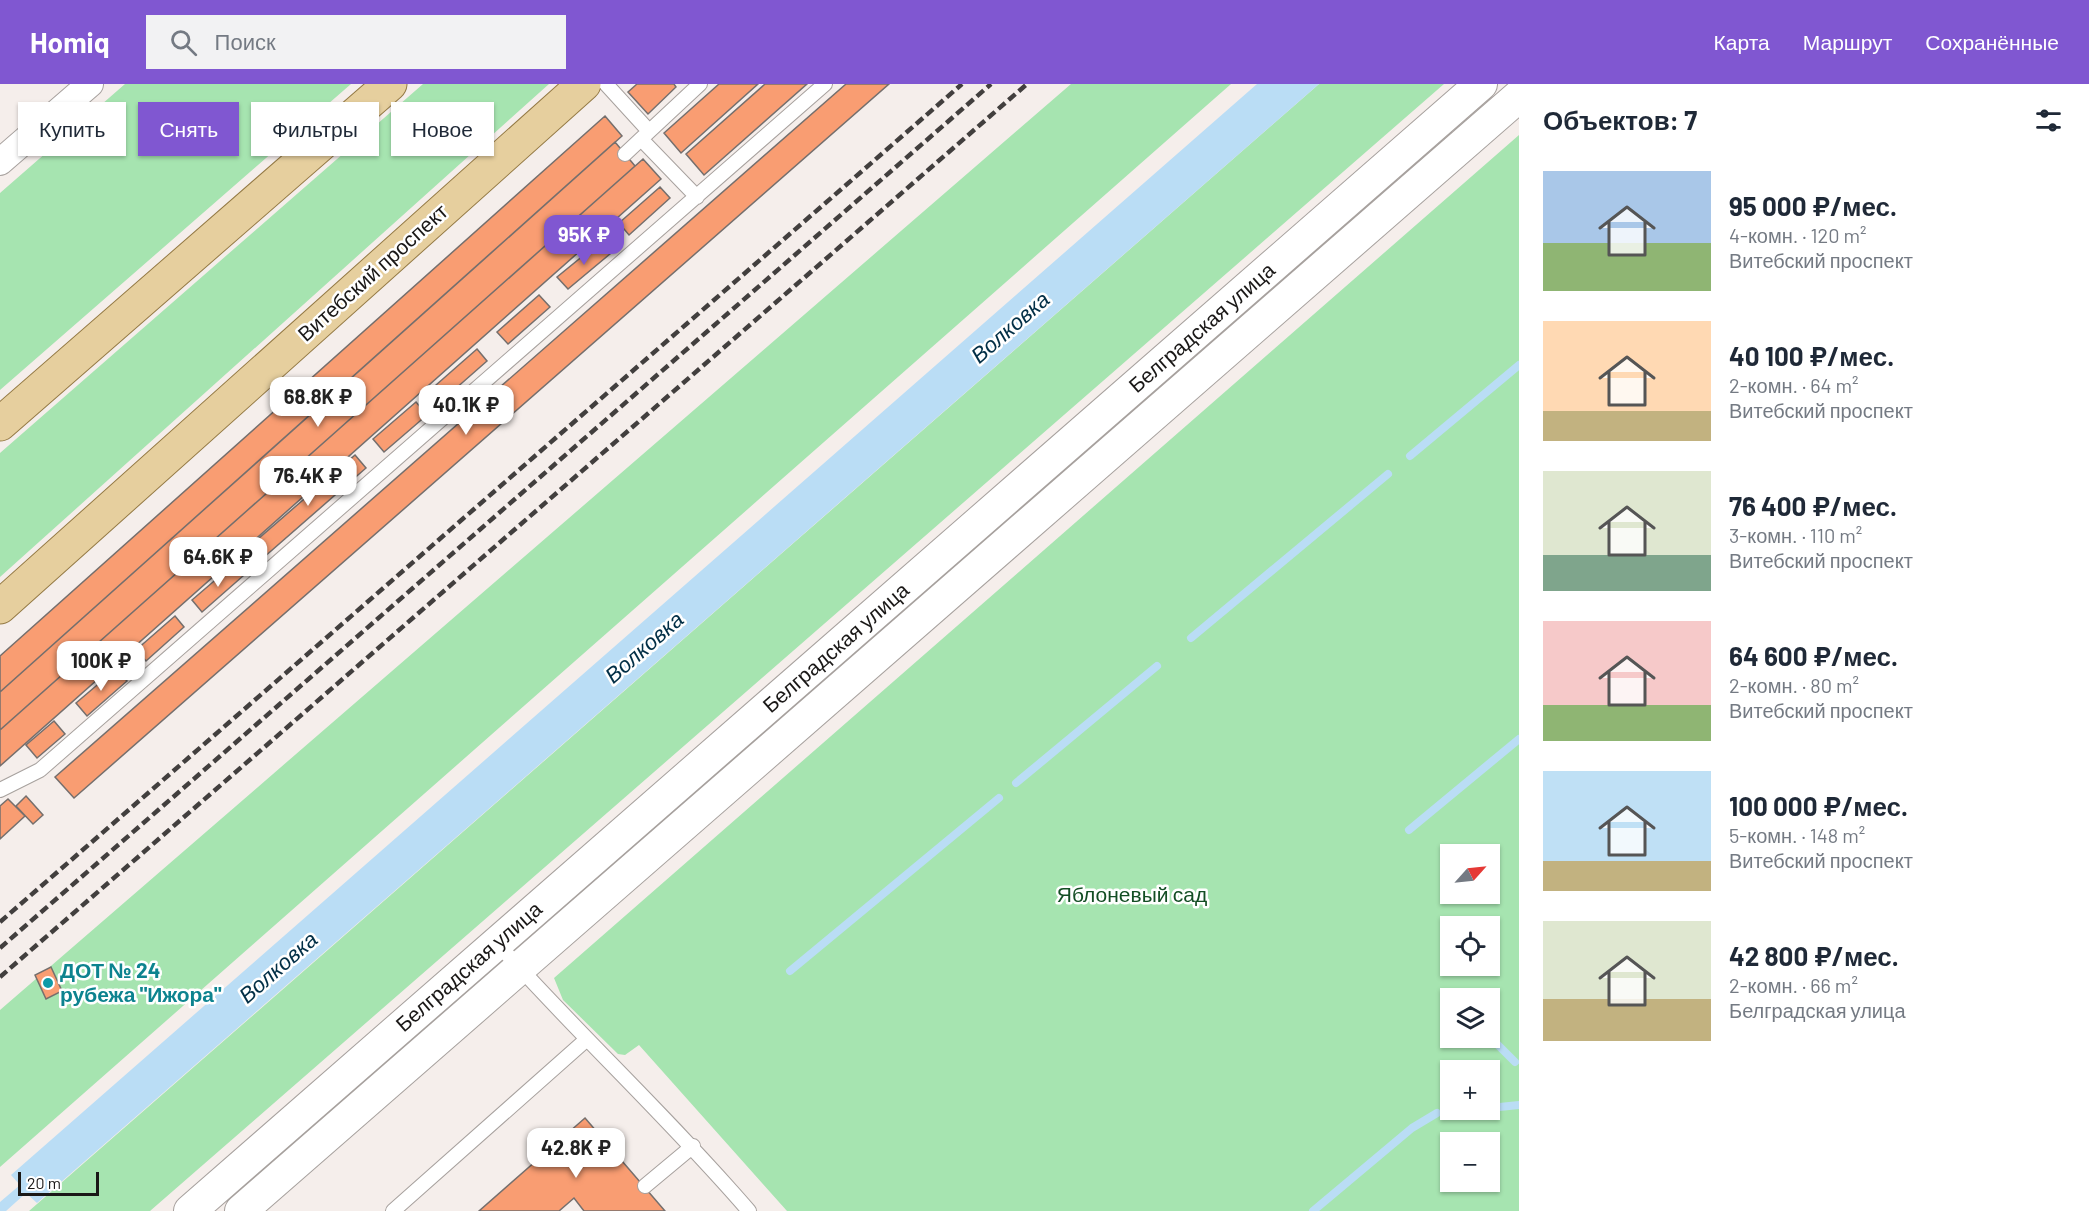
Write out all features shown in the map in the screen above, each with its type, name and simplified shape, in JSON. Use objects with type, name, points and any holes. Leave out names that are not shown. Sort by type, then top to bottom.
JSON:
[{"type":"main road","points":[[0,424],[390,84]]},
{"type":"main road","name":"Витебский проспект","points":[[0,607],[584,84]]},
{"type":"street","points":[[0,162],[90,84]]},
{"type":"street","name":"Белградская улица","points":[[190,1211],[1481,84]]},
{"type":"street","name":"Белградская улица","points":[[241,1211],[1519,96]]},
{"type":"lane","points":[[606,84],[697,197]]},
{"type":"lane","points":[[625,154],[700,84]]},
{"type":"lane","points":[[0,790],[40,770],[825,84]]},
{"type":"lane","points":[[497,943],[587,1039],[693,1146],[749,1211]]},
{"type":"lane","points":[[393,1211],[587,1039]]},
{"type":"lane","points":[[645,1186],[693,1146]]},
{"type":"green space","points":[[125,84],[351,84],[330,102],[251,102],[251,156],[268,156],[0,390],[0,193],[42,156],[126,156],[126,102],[104,102]]},
{"type":"green space","points":[[423,84],[549,84],[494,133],[494,102],[402,102]]},
{"type":"green space","points":[[1071,84],[1231,84],[0,1167],[0,1010]]},
{"type":"green space","points":[[1319,84],[1444,84],[150,1211],[29,1211]]},
{"type":"green space","points":[[391,112],[391,156],[469,156],[0,577],[0,453],[340,156],[379,156],[379,122]]},
{"type":"green space","name":"Яблоневый сад","points":[[1519,135],[1519,1211],[787,1211],[639,1045],[625,1055],[618,1054],[563,1000],[554,978]]},
{"type":"water","name":"Волковка","points":[[1257,84],[1319,84],[37,1203],[26,1193],[6,1211],[0,1211],[0,1202],[20,1185],[11,1175]]},
{"type":"building","points":[[637,84],[674,84],[676,87],[648,114],[628,92]]},
{"type":"building","points":[[719,84],[758,84],[681,153],[664,133]]},
{"type":"building","points":[[765,84],[807,84],[704,175],[686,154]]},
{"type":"building","points":[[846,84],[889,84],[74,798],[55,777]]},
{"type":"building","points":[[605,116],[622,136],[0,692],[0,656]]},
{"type":"building","points":[[615,142],[635,166],[0,730],[0,692]]},
{"type":"building","points":[[643,159],[661,179],[0,766],[0,730]]},
{"type":"building","points":[[660,187],[670,198],[629,235],[619,223]]},
{"type":"building","points":[[600,242],[610,254],[568,289],[557,277]]},
{"type":"building","points":[[539,295],[550,307],[508,344],[497,332]]},
{"type":"building","points":[[477,349],[487,361],[446,397],[436,385]]},
{"type":"building","points":[[416,402],[427,415],[384,452],[373,439]]},
{"type":"building","points":[[355,455],[366,468],[263,558],[251,545]]},
{"type":"building","points":[[234,564],[243,576],[202,612],[192,600]]},
{"type":"building","points":[[175,616],[184,627],[146,661],[136,650]]},
{"type":"building","points":[[116,669],[127,681],[87,716],[76,703]]},
{"type":"building","points":[[54,721],[65,734],[37,758],[26,745]]},
{"type":"building","points":[[26,796],[43,815],[33,824],[16,806]]},
{"type":"building","points":[[8,799],[25,816],[0,839],[0,806]]},
{"type":"building","name":"ДОТ № 24 рубежа \"Ижора\"","points":[[51,967],[62,991],[46,999],[35,975]]},
{"type":"building","points":[[585,1118],[665,1211],[584,1211],[574,1198],[559,1211],[479,1211]]},
{"type":"waterway","points":[[1410,456],[1519,365]]},
{"type":"waterway","points":[[1191,638],[1388,474]]},
{"type":"waterway","points":[[1016,783],[1157,666]]},
{"type":"waterway","points":[[1409,830],[1519,739]]},
{"type":"waterway","points":[[790,971],[999,798]]},
{"type":"waterway","points":[[1500,1047],[1515,1062]]},
{"type":"waterway","points":[[1500,1107],[1519,1105]]},
{"type":"waterway","points":[[1313,1211],[1412,1128],[1437,1113]]},
{"type":"railway","points":[[0,922],[962,84]]},
{"type":"railway","points":[[0,948],[991,84]]},
{"type":"railway","points":[[0,977],[1027,84]]},
{"type":"place","name":"ДОТ № 24 рубежа \"Ижора\"","points":[[48,983]]}]
